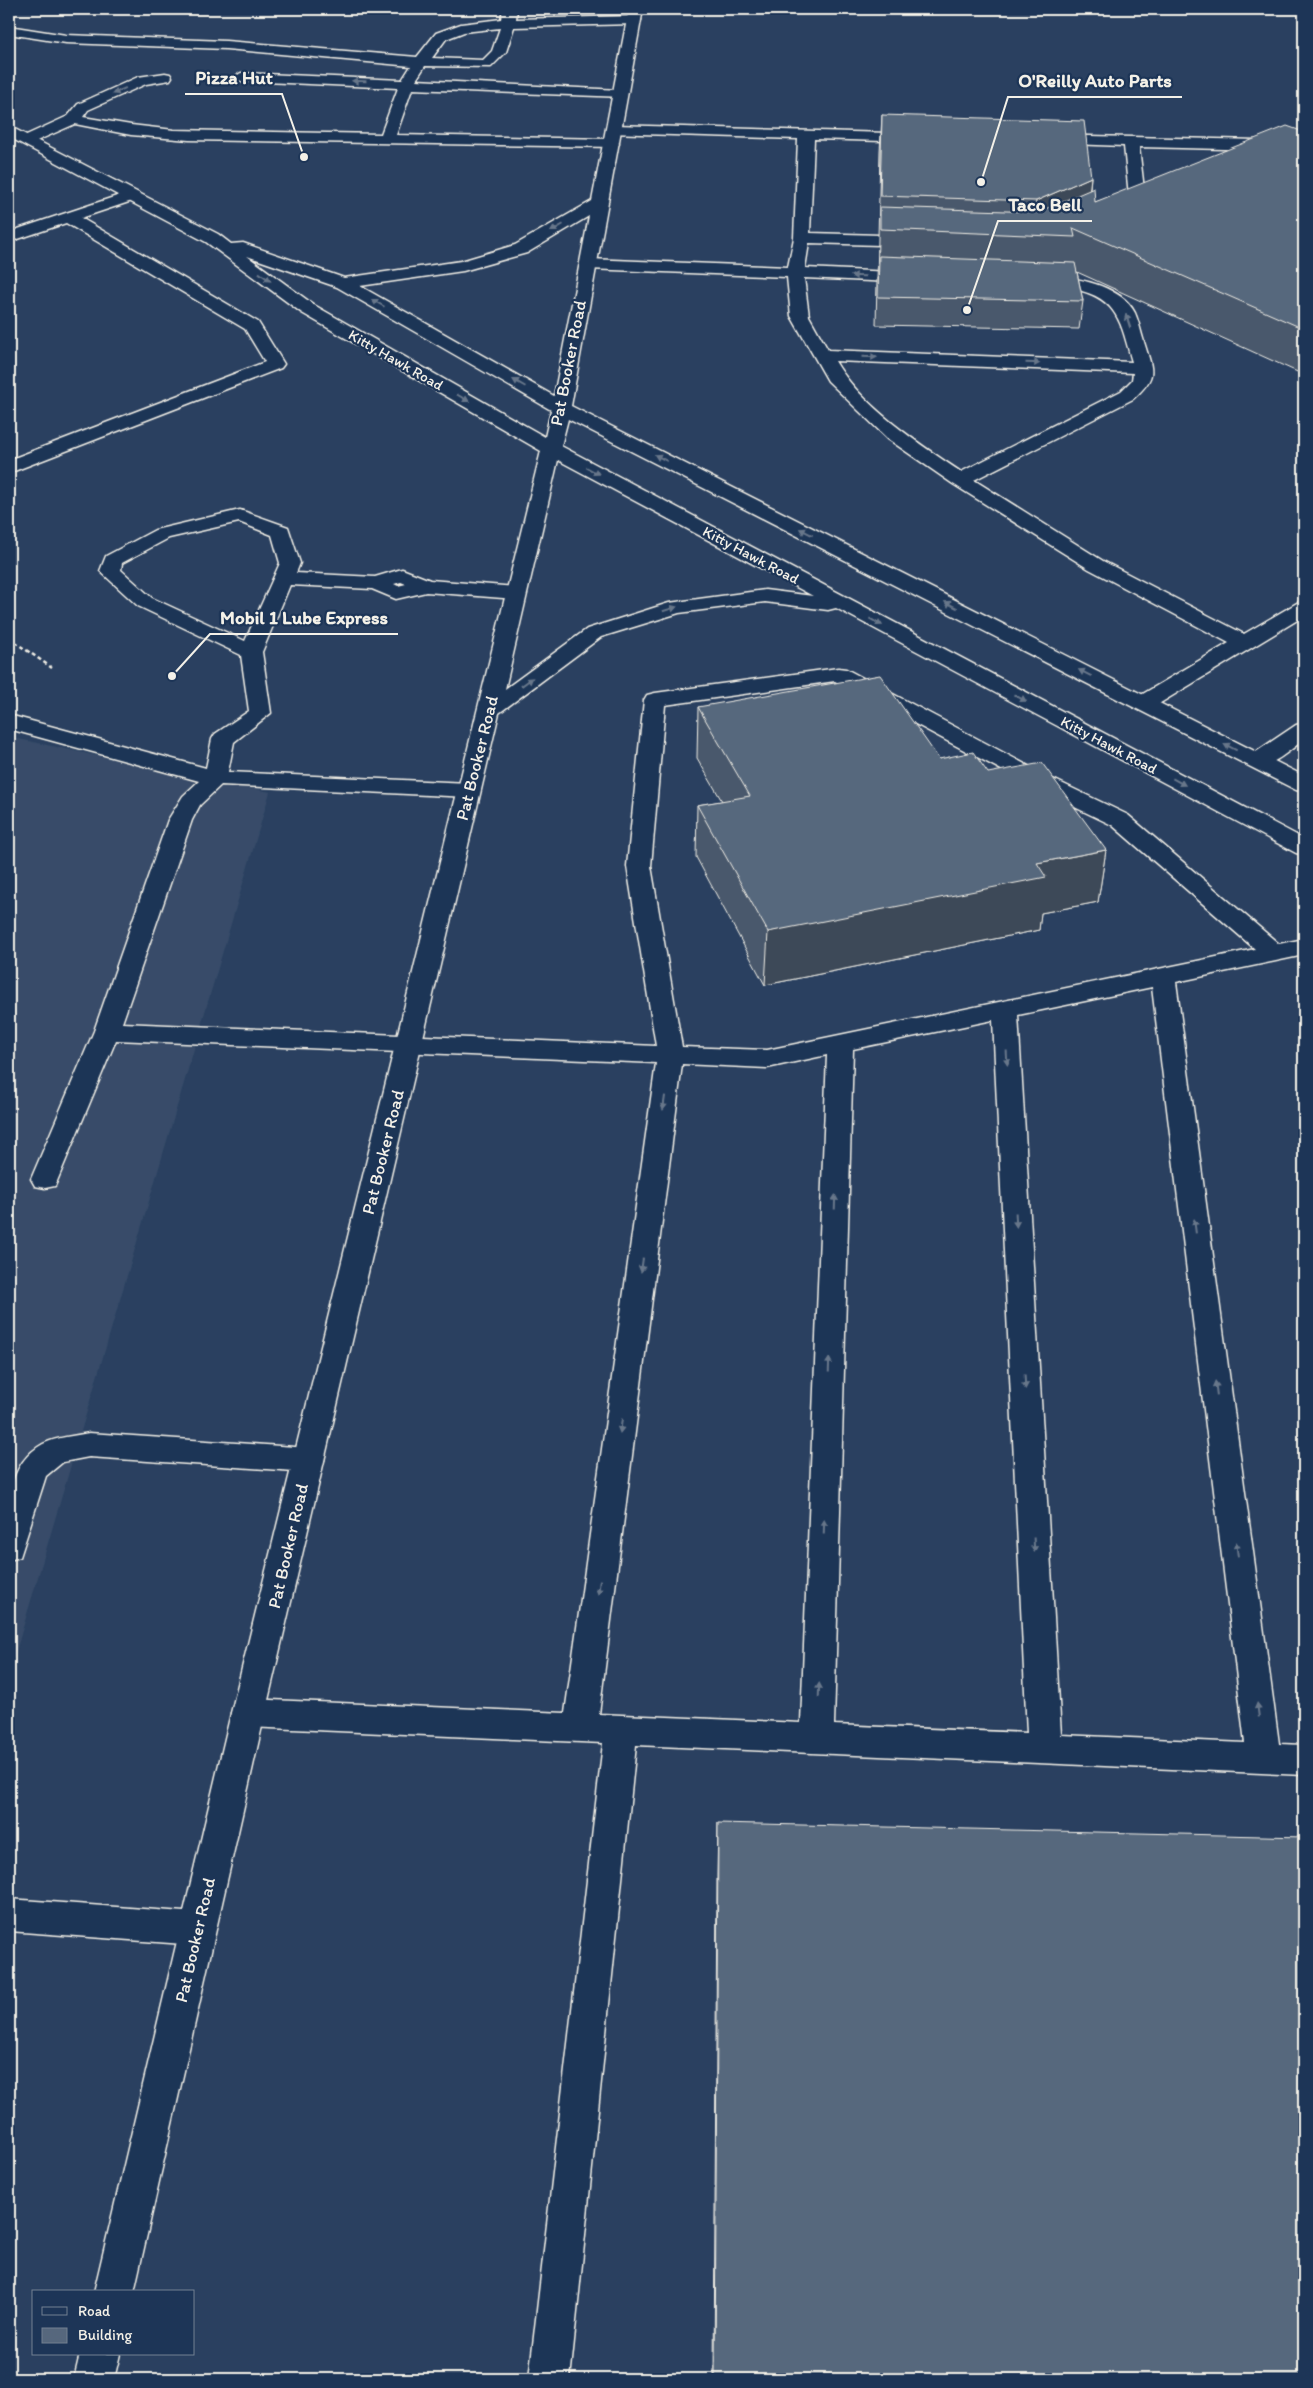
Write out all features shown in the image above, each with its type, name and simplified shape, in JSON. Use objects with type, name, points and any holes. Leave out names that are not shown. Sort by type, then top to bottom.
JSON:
[{"type":"main road","points":[[387,140],[407,83],[441,36],[461,28],[509,16],[635,15]]},
{"type":"main road","name":"Pat Booker Road","points":[[114,2290],[197,1929],[308,1460],[561,408],[635,15]]},
{"type":"main road","points":[[9,30],[66,39],[236,45],[421,62],[486,64],[494,59],[501,50],[509,16]]},
{"type":"main road","points":[[27,140],[73,119],[82,107],[143,80],[165,77]]},
{"type":"main road","points":[[241,77],[620,94]]},
{"type":"main road","points":[[73,119],[103,127],[144,132],[387,140],[806,134],[934,137]]},
{"type":"main road","name":"Kitty Hawk Road","points":[[9,131],[212,238],[308,309],[550,448],[1304,848]]},
{"type":"main road","points":[[806,134],[802,238],[795,274],[800,316],[838,382],[895,435],[960,480],[1096,564],[1246,643]]},
{"type":"main road","points":[[1032,140],[1304,146]]},
{"type":"main road","points":[[1103,214],[1137,198],[1131,142]]},
{"type":"main road","points":[[9,237],[132,196]]},
{"type":"main road","points":[[343,282],[463,266],[521,249],[600,204]]},
{"type":"main road","points":[[9,467],[275,364],[252,326],[67,217]]},
{"type":"main road","name":"Kitty Hawk Road","points":[[212,238],[343,282],[561,408],[1304,785]]},
{"type":"main road","points":[[802,238],[928,242]]},
{"type":"main road","points":[[588,264],[707,267],[795,274],[930,279]]},
{"type":"main road","points":[[960,480],[1127,395],[1141,382],[1143,368],[1126,313],[1114,301],[1099,291],[1073,284],[1026,282]]},
{"type":"main road","points":[[822,355],[1143,368]]},
{"type":"main road","points":[[44,1179],[108,1031],[180,820],[191,801],[214,778],[223,739],[260,713],[251,652],[290,563],[281,531],[240,516],[162,534],[113,560],[110,571],[145,602],[251,652]]},
{"type":"main road","points":[[283,579],[376,583],[396,593],[426,586],[516,593]]},
{"type":"main road","points":[[488,711],[594,633],[676,607],[765,596],[846,606]]},
{"type":"main road","points":[[1144,704],[1304,608]]},
{"type":"main road","points":[[580,1728],[670,1055],[639,866],[655,700],[838,674],[1045,784],[1120,820],[1274,954]]},
{"type":"main road","points":[[9,722],[214,778],[469,790]]},
{"type":"main road","points":[[1258,761],[1304,730]]},
{"type":"main road","points":[[108,1031],[767,1059],[1304,947]]},
{"type":"main road","points":[[1163,977],[1264,1758]]},
{"type":"main road","points":[[1005,1009],[1046,1748]]},
{"type":"main road","points":[[818,1738],[840,1044]]},
{"type":"main road","points":[[9,1548],[33,1470],[54,1452],[89,1445],[308,1460]]},
{"type":"main road","points":[[248,1714],[1304,1760]]},
{"type":"main road","points":[[550,2379],[621,1730]]},
{"type":"main road","points":[[9,1915],[197,1929]]},
{"type":"main road","points":[[94,2379],[100,2356]]},
{"type":"path","points":[[9,638],[52,668]]},
{"type":"shaded area","points":[[9,737],[270,792],[9,1675]]},
{"type":"building","points":[[882,115],[1084,121],[1091,177],[1036,201],[880,196]]},
{"type":"building","points":[[1287,126],[1304,132],[1304,329],[1073,228],[1075,237],[880,229],[880,207],[1038,212],[1094,188],[1095,202]]},
{"type":"building","points":[[879,256],[1075,263],[1083,301],[878,297]]},
{"type":"building","points":[[880,675],[939,759],[973,752],[988,773],[1042,763],[1106,850],[1037,863],[1046,877],[768,932],[697,805],[750,796],[698,707]]},
{"type":"building","points":[[718,1823],[1304,1837],[1304,2379],[715,2379]]},
{"type":"place","name":"Pizza Hut","points":[[304,157]]},
{"type":"place","name":"O'Reilly Auto Parts","points":[[981,182]]},
{"type":"place","name":"Taco Bell","points":[[967,310]]},
{"type":"place","name":"Mobil 1 Lube Express","points":[[172,676]]}]
